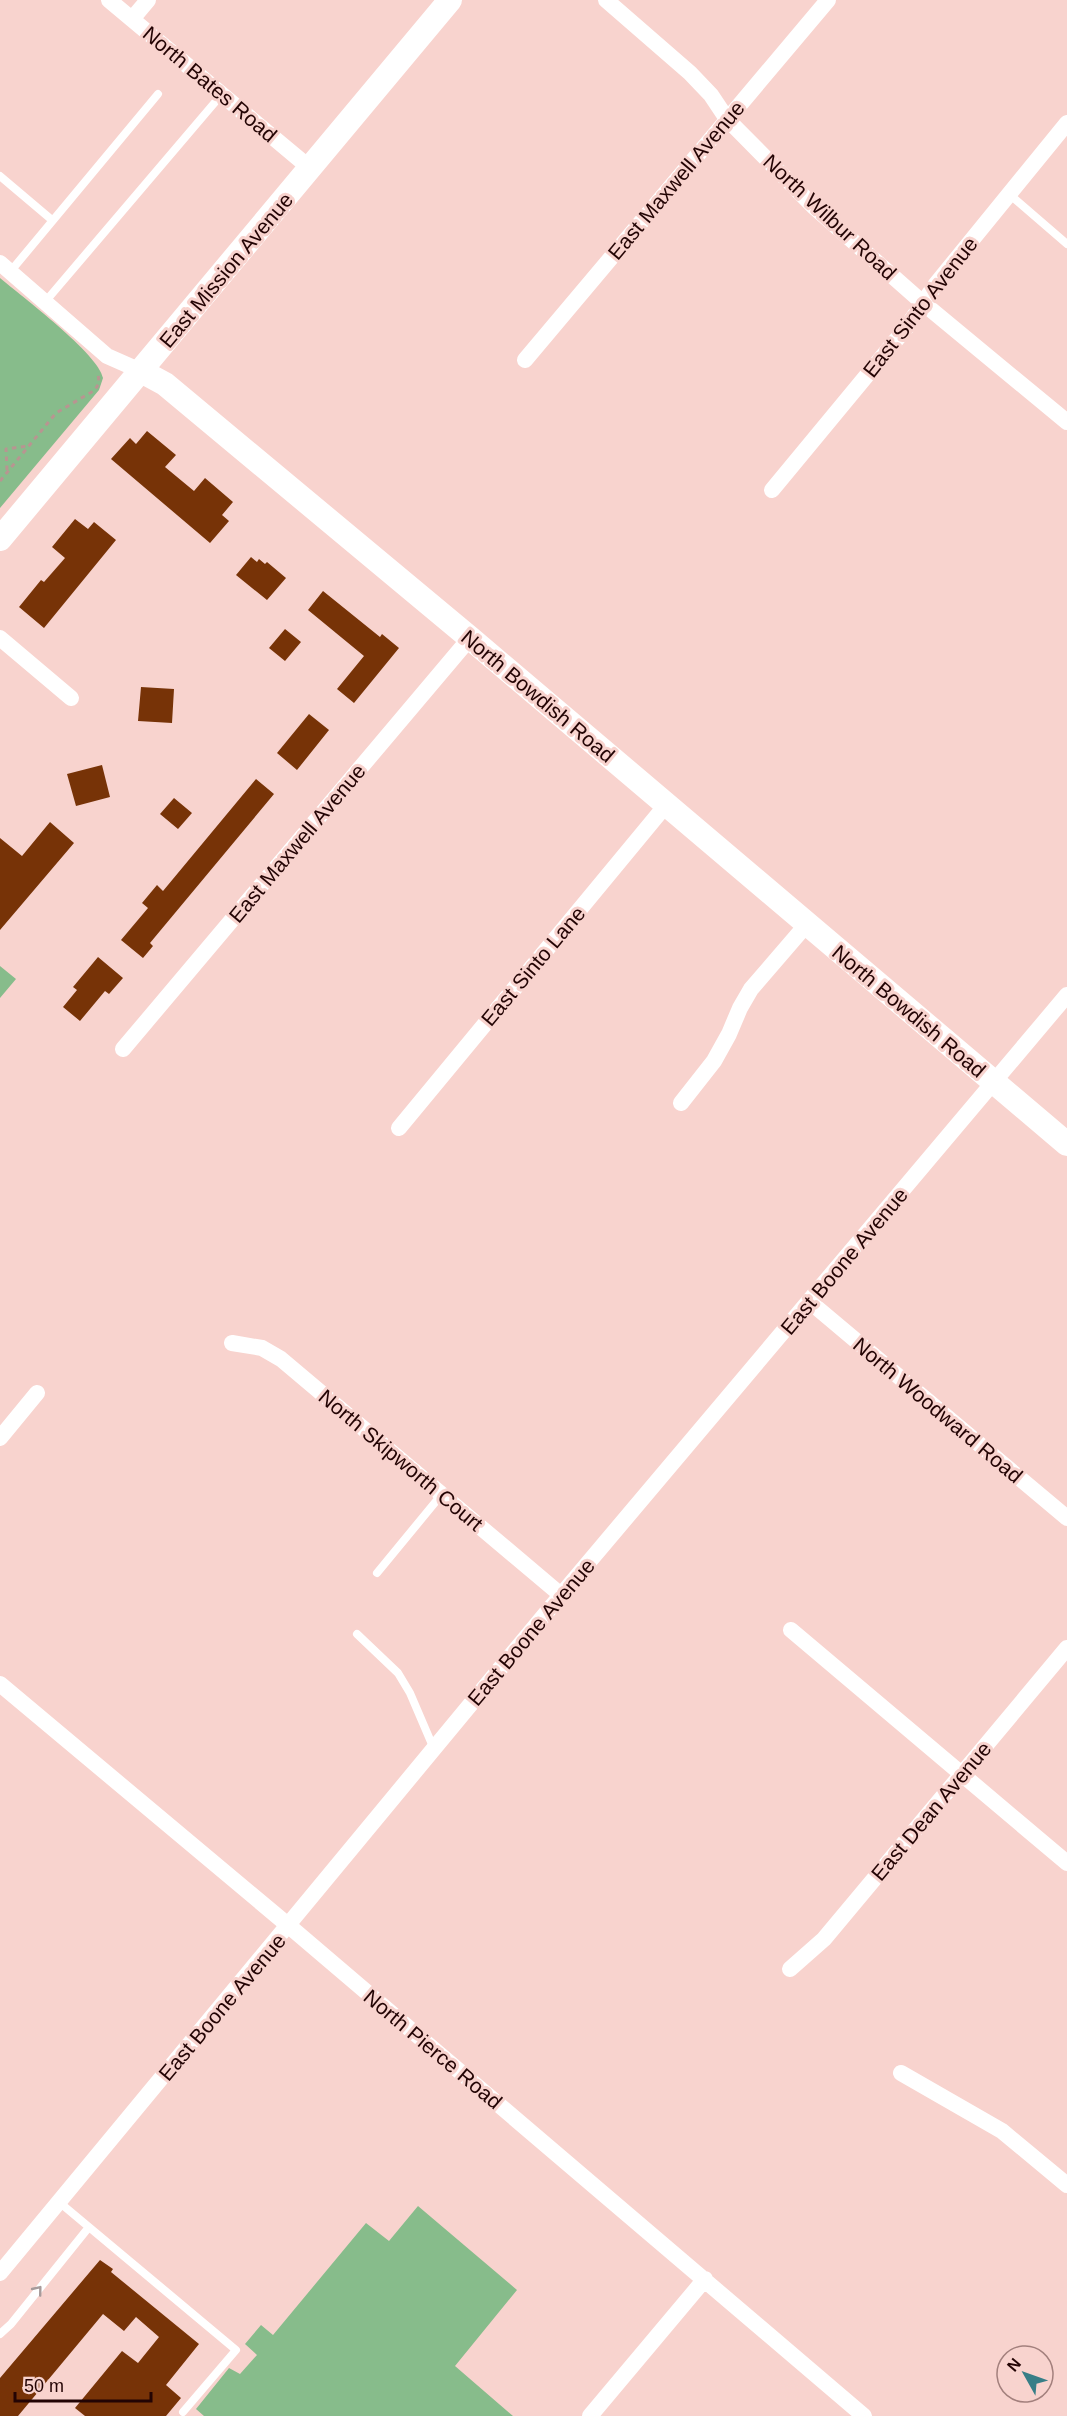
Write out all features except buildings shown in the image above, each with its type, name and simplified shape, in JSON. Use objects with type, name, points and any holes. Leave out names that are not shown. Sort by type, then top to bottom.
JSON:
[{"type":"street","name":"North Bates Road","points":[[109,0],[311,169]]},
{"type":"street","points":[[132,19],[148,0]]},
{"type":"street","name":"East Mission Avenue","points":[[0,539],[450,0]]},
{"type":"street","name":"North Wilbur Road","points":[[606,0],[690,73],[711,94],[727,119],[813,206],[923,303],[1067,422]]},
{"type":"street","name":"East Maxwell Avenue","points":[[525,360],[828,0]]},
{"type":"street","name":"East Sinto Avenue","points":[[772,490],[906,327],[936,284],[1067,123]]},
{"type":"street","name":"North Bowdish Road","points":[[5,267],[107,357],[165,384],[470,638],[1067,1144]]},
{"type":"street","points":[[0,638],[71,698]]},
{"type":"street","name":"East Maxwell Avenue","points":[[123,1049],[470,638]]},
{"type":"street","name":"East Sinto Lane","points":[[399,1128],[666,805]]},
{"type":"street","points":[[681,1102],[714,1060],[751,989],[807,924]]},
{"type":"street","name":"East Boone Avenue","points":[[0,2273],[561,1595],[1067,995]]},
{"type":"street","name":"North Woodward Road","points":[[810,1302],[1067,1518]]},
{"type":"street","name":"North Skipworth Court","points":[[232,1343],[262,1348],[281,1359],[561,1595]]},
{"type":"street","points":[[0,1438],[38,1393]]},
{"type":"street","points":[[791,1630],[1067,1863]]},
{"type":"street","name":"East Dean Avenue","points":[[790,1969],[824,1939],[1067,1648]]},
{"type":"street","name":"North Pierce Road","points":[[0,1684],[289,1926],[864,2416]]},
{"type":"street","points":[[901,2073],[1002,2131],[1067,2185]]},
{"type":"street","points":[[590,2416],[705,2279]]},
{"type":"lane","points":[[5,267],[52,220],[158,94]]},
{"type":"lane","points":[[45,302],[222,94]]},
{"type":"lane","points":[[0,176],[52,220]]},
{"type":"lane","points":[[1009,194],[1067,244]]},
{"type":"lane","points":[[376,1573],[442,1494]]},
{"type":"lane","points":[[357,1634],[398,1673],[410,1693],[434,1749]]},
{"type":"lane","points":[[59,2202],[236,2350],[184,2415]]},
{"type":"lane","points":[[0,2334],[11,2324],[89,2227]]},
{"type":"path","points":[[0,481],[62,407],[95,390],[100,379],[96,369],[107,357]]},
{"type":"path","points":[[7,472],[6,449],[28,446]]},
{"type":"green space","points":[[0,278],[74,341],[88,355],[103,378],[99,390],[0,508]]},
{"type":"green space","points":[[0,966],[16,979],[0,998]]},
{"type":"green space","points":[[418,2206],[517,2290],[455,2366],[513,2416],[204,2416],[196,2409],[229,2368],[240,2374],[257,2355],[245,2344],[261,2325],[273,2335],[366,2223],[389,2241]]}]
